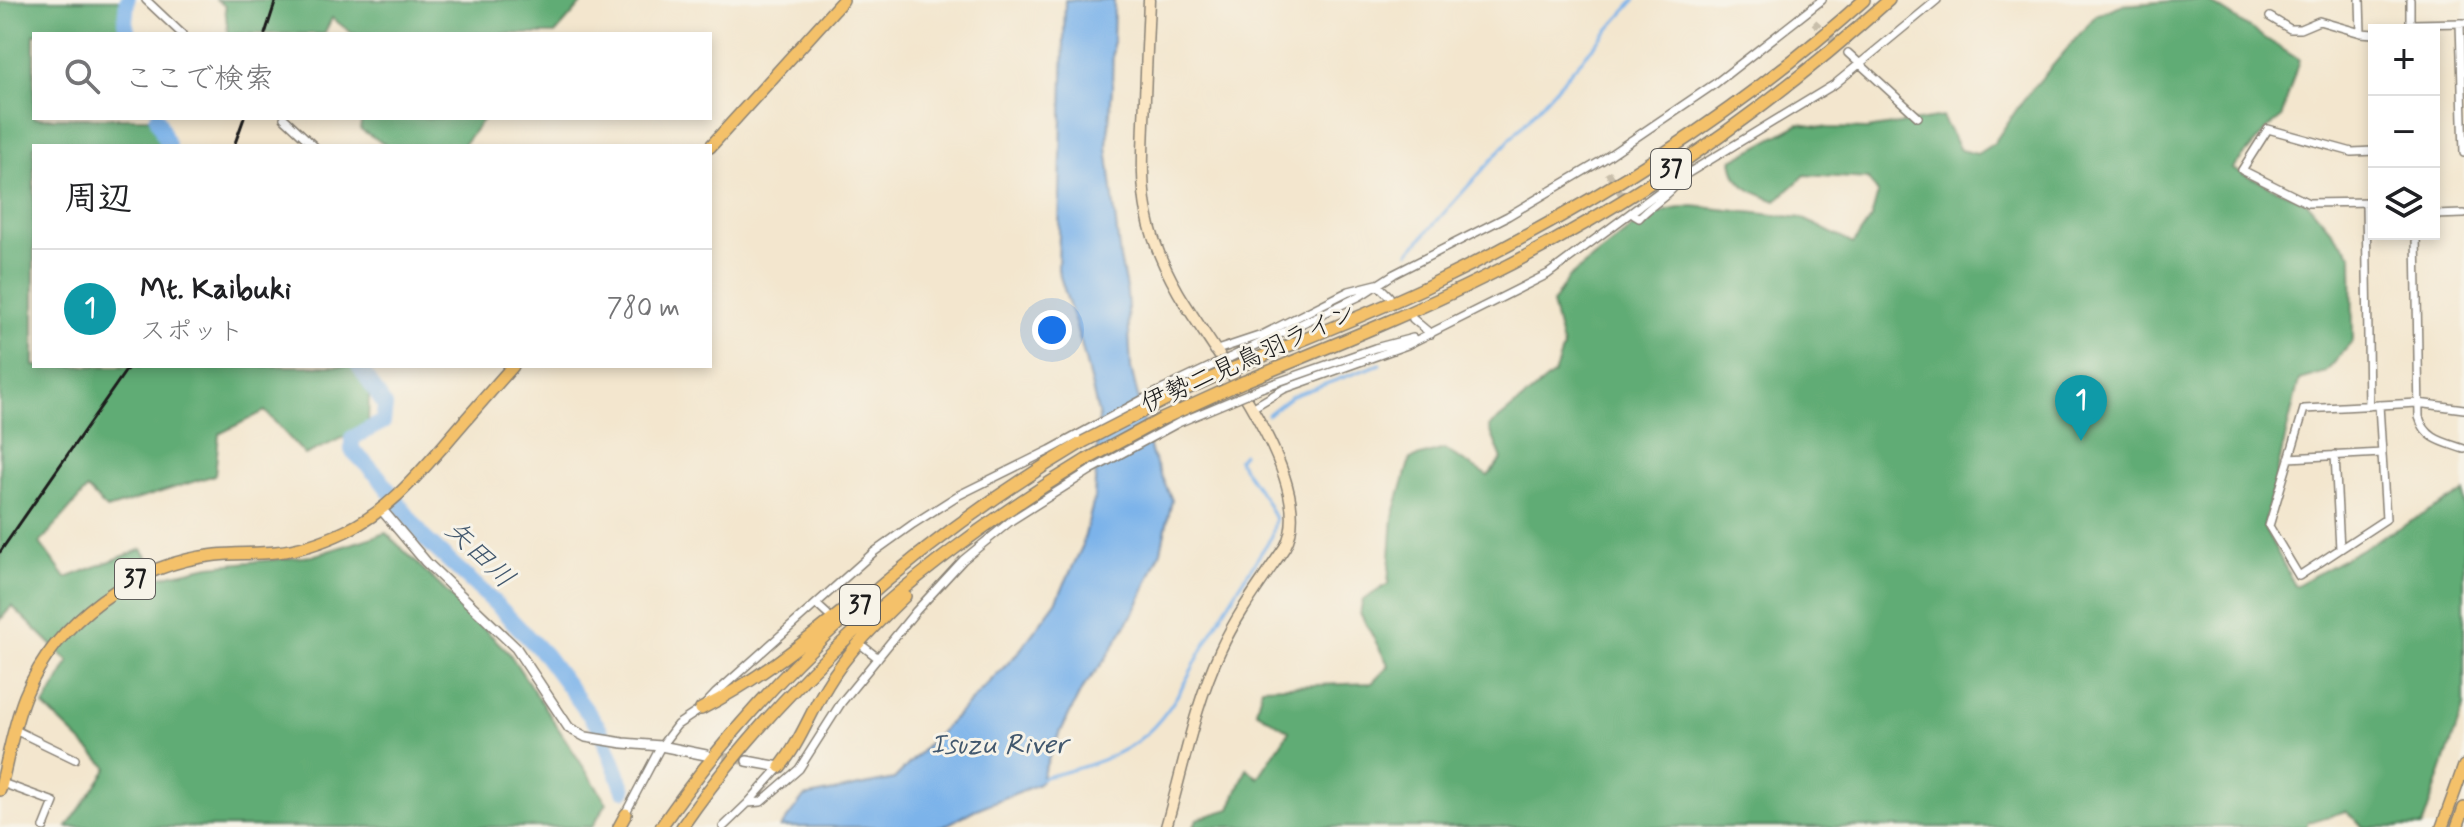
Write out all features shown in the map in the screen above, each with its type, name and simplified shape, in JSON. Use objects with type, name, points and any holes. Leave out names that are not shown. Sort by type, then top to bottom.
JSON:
[{"type":"main road","points":[[712,145],[843,0]]},
{"type":"main road","points":[[1149,0],[1143,173],[1147,213],[1177,290],[1220,348],[1266,432],[1284,477],[1293,513],[1293,529],[1285,547],[1234,623],[1219,652],[1200,703],[1166,827]]},
{"type":"main road","name":"伊勢二見鳥羽ライン","points":[[661,827],[720,750],[798,663],[907,564],[952,528],[1083,442],[1182,391],[1231,361],[1420,290],[1581,205],[1710,121],[1814,43],[1864,0]]},
{"type":"main road","name":"伊勢二見鳥羽ライン","points":[[682,827],[772,715],[849,636],[912,581],[1022,500],[1086,460],[1162,419],[1490,275],[1586,222],[1674,167],[1753,112],[1889,0]]},
{"type":"main road","name":"37","points":[[1,787],[24,697],[31,683],[59,641],[98,603],[150,571],[179,561],[215,555],[279,552],[346,531],[382,510],[404,489],[511,368]]},
{"type":"main road","points":[[701,709],[738,690],[778,663],[902,562],[952,528]]},
{"type":"main road","points":[[780,767],[793,751],[828,682],[846,659],[898,603],[977,532]]},
{"type":"main road","points":[[2442,827],[2464,766]]},
{"type":"main road","points":[[2457,827],[2464,808]]},
{"type":"main road","points":[[616,827],[626,814]]},
{"type":"street","points":[[146,0],[180,32]]},
{"type":"street","points":[[626,814],[661,746],[677,725],[701,709],[843,579],[913,524],[957,496],[1151,395],[1231,361],[1508,216],[1601,161],[1716,83],[1822,0]]},
{"type":"street","points":[[1252,408],[1284,389],[1407,345],[1548,274],[1684,175],[1835,84],[1937,0]]},
{"type":"street","points":[[2360,0],[2361,33]]},
{"type":"street","points":[[2410,0],[2410,24]]},
{"type":"street","points":[[1805,14],[1814,22]]},
{"type":"street","points":[[2270,17],[2295,30],[2319,21],[2368,34]]},
{"type":"street","points":[[2440,25],[2462,23],[2464,153]]},
{"type":"street","points":[[1848,53],[1918,117]]},
{"type":"street","points":[[286,120],[312,144]]},
{"type":"street","points":[[2368,151],[2352,152],[2268,129],[2242,170],[2308,203],[2368,202]]},
{"type":"street","points":[[1601,161],[1608,172]]},
{"type":"street","points":[[1634,215],[1639,218],[1671,192],[1684,175]]},
{"type":"street","points":[[2440,215],[2464,214]]},
{"type":"street","points":[[2369,406],[2370,240]]},
{"type":"street","points":[[2416,240],[2420,423],[2428,435],[2464,449]]},
{"type":"street","points":[[1220,348],[1262,335],[1349,291],[1377,284]]},
{"type":"street","points":[[1377,284],[1389,296]]},
{"type":"street","points":[[1413,319],[1431,334]]},
{"type":"street","points":[[748,803],[761,802],[799,769],[841,703],[916,611],[986,539],[1030,508],[1091,470],[1178,423],[1228,401],[1375,348],[1431,334]]},
{"type":"street","points":[[2379,405],[2386,519],[2299,576],[2269,526],[2304,409],[2369,406],[2379,405],[2418,403],[2464,409]]},
{"type":"street","points":[[2289,458],[2382,453]]},
{"type":"street","points":[[2335,455],[2340,549]]},
{"type":"street","points":[[382,510],[426,562],[516,648],[569,728],[586,737],[706,755]]},
{"type":"street","points":[[816,604],[827,614]]},
{"type":"street","points":[[864,647],[878,658]]},
{"type":"street","points":[[15,730],[75,759]]},
{"type":"street","points":[[747,761],[780,767]]},
{"type":"street","points":[[723,827],[780,767]]},
{"type":"street","points":[[1,787],[54,802],[44,827]]},
{"type":"green space","points":[[130,0],[133,32],[32,32],[32,120],[165,120],[173,144],[32,144],[32,368],[370,368],[368,426],[305,455],[265,411],[219,434],[215,475],[107,509],[87,489],[40,543],[66,578],[142,549],[160,577],[209,566],[312,556],[386,533],[509,653],[607,803],[592,827],[67,827],[108,768],[44,706],[69,662],[12,606],[0,620],[0,2]]},
{"type":"green space","points":[[217,0],[585,0],[557,32],[350,32],[332,18],[325,32],[228,32],[225,6]]},
{"type":"green space","points":[[2206,0],[2299,60],[2281,118],[2267,129],[2232,169],[2308,203],[2352,255],[2353,341],[2326,372],[2299,380],[2264,527],[2295,586],[2464,492],[2464,706],[2422,827],[2363,827],[2346,811],[2309,822],[2305,827],[1194,827],[1197,819],[1230,809],[1247,768],[1258,778],[1289,731],[1256,711],[1262,687],[1372,683],[1389,666],[1360,613],[1363,600],[1388,584],[1393,517],[1410,459],[1444,449],[1488,476],[1502,459],[1489,427],[1554,374],[1563,348],[1552,304],[1568,278],[1639,222],[1668,210],[1692,206],[1802,218],[1853,244],[1871,218],[1878,193],[1868,179],[1805,175],[1776,201],[1746,188],[1737,177],[1732,160],[1799,124],[1867,129],[1942,117],[1960,150],[1977,154],[1994,143],[2023,100],[2096,15],[2121,5]]},
{"type":"green space","points":[[362,120],[482,120],[464,144],[385,144],[360,129]]},
{"type":"water","name":"Isuzu River","points":[[1065,0],[1114,0],[1107,146],[1127,293],[1131,368],[1152,455],[1172,500],[1161,551],[1138,605],[1105,660],[1082,689],[1053,747],[1039,784],[974,810],[943,827],[781,827],[804,797],[894,779],[1017,654],[1056,602],[1082,547],[1094,499],[1099,417],[1081,343],[1058,270]]},
{"type":"waterway","name":"矢田川","points":[[127,0],[128,32]]},
{"type":"waterway","points":[[1409,252],[1635,0]]},
{"type":"waterway","name":"矢田川","points":[[158,120],[167,144]]},
{"type":"waterway","points":[[1267,415],[1290,397],[1380,364]]},
{"type":"waterway","name":"矢田川","points":[[360,368],[385,406],[383,422],[352,438],[352,450],[378,476],[425,539],[497,605],[545,655],[600,729],[624,790]]},
{"type":"waterway","points":[[1038,779],[1095,763],[1122,751],[1146,734],[1176,697],[1229,602],[1272,536],[1275,519],[1238,460],[1243,454]]},
{"type":"tunnel","points":[[1814,22],[1848,53]]},
{"type":"tunnel","points":[[1608,172],[1634,215]]},
{"type":"tunnel","points":[[710,755],[747,761]]},
{"type":"railway","points":[[266,32],[276,0]]},
{"type":"railway","points":[[235,144],[243,120]]},
{"type":"railway","points":[[0,552],[128,368]]},
{"type":"place","name":"Mt. Kaibuki","points":[[2081,441]]}]
